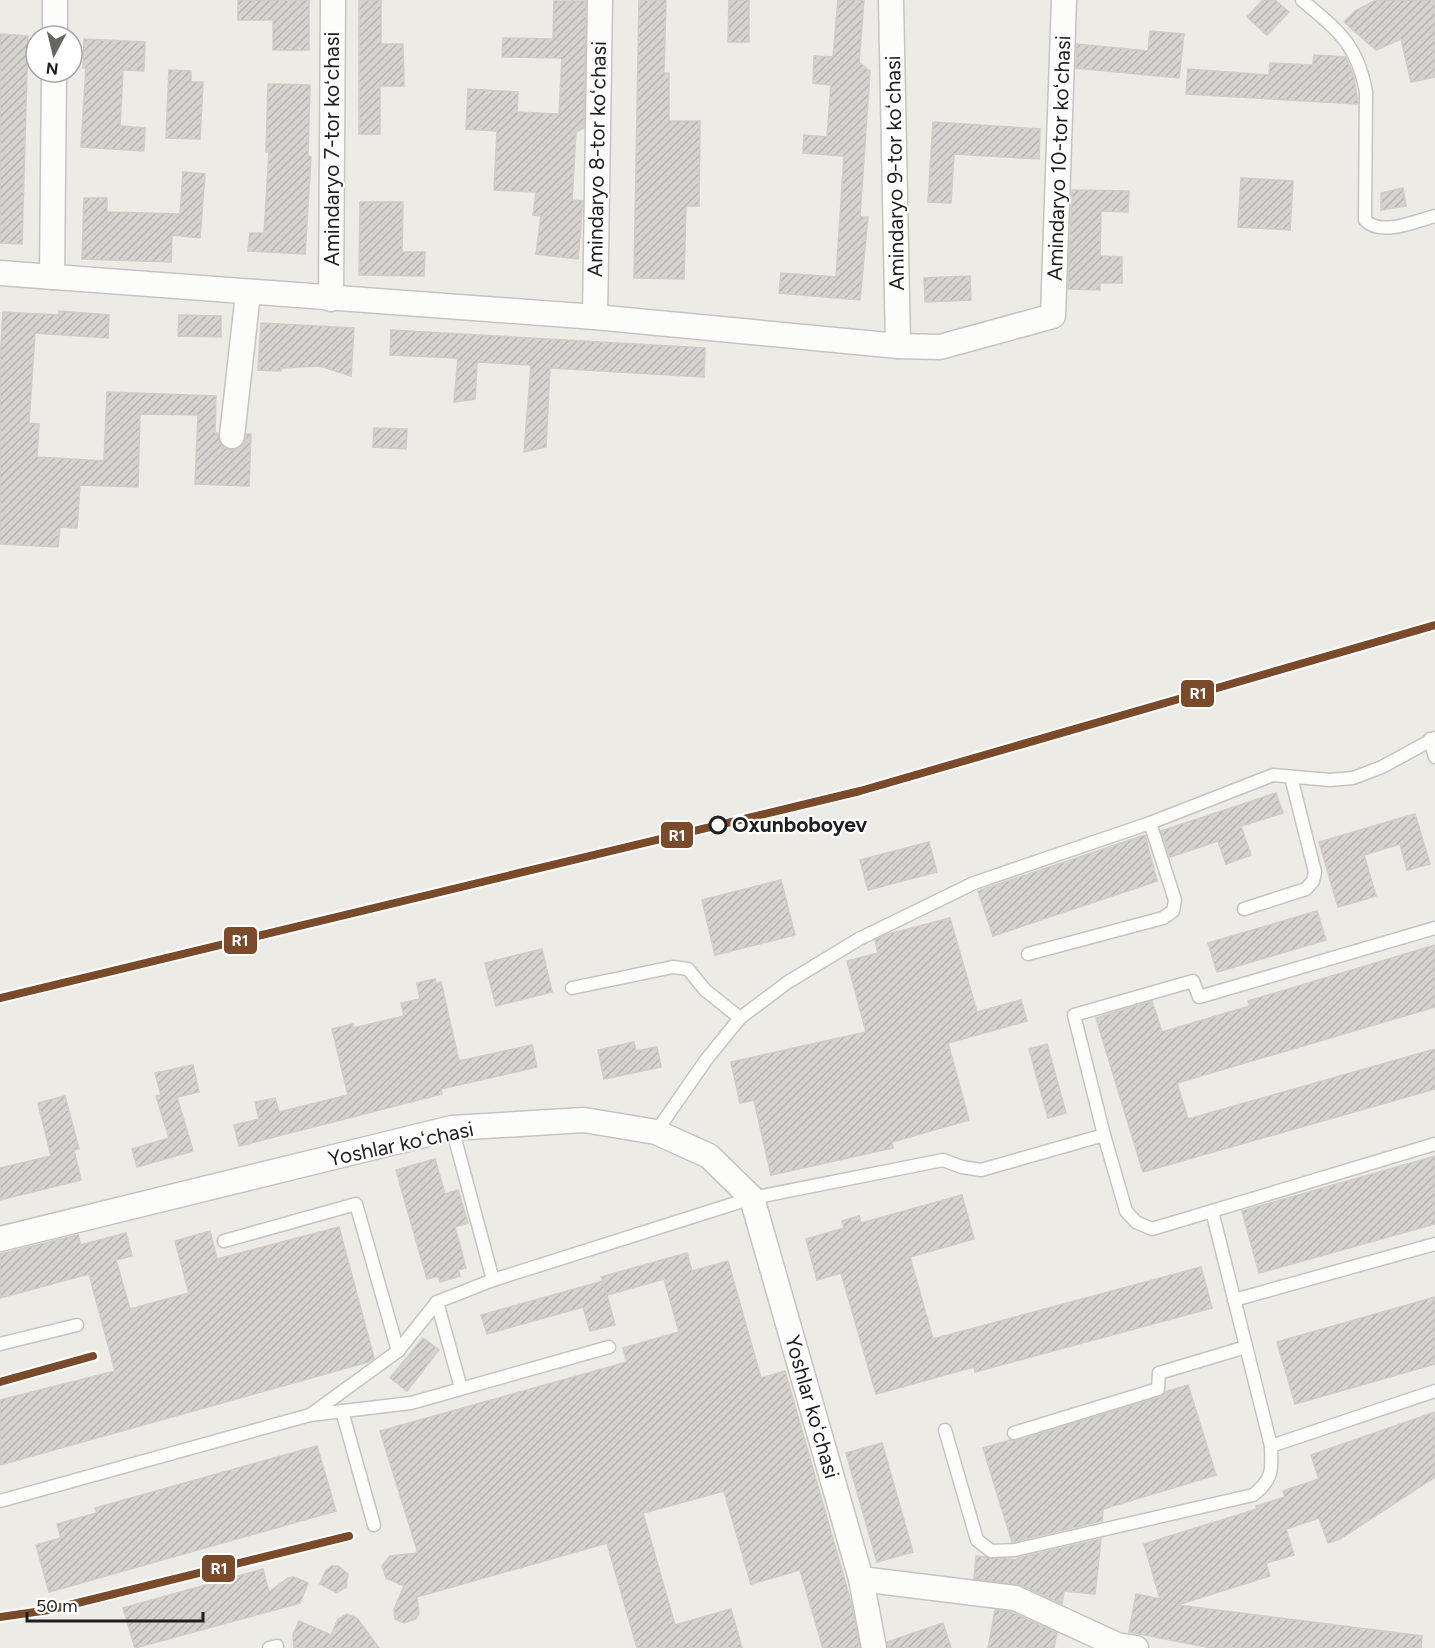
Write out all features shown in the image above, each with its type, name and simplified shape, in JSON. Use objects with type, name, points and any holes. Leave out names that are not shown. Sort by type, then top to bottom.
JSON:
[{"type":"street","points":[[55,0],[55,24]]},
{"type":"street","name":"Amindaryo 7-tor koʻchasi","points":[[331,299],[333,0]]},
{"type":"street","name":"Amindaryo 8-tor koʻchasi","points":[[595,317],[600,0]]},
{"type":"street","name":"Amindaryo 9-tor koʻchasi","points":[[891,0],[898,346]]},
{"type":"street","name":"Amindaryo 10-tor koʻchasi","points":[[898,346],[940,347],[1053,316],[1064,0]]},
{"type":"street","points":[[52,277],[54,84]]},
{"type":"street","points":[[0,273],[595,317],[898,346]]},
{"type":"street","points":[[232,436],[248,293]]},
{"type":"street","name":"Yoshlar koʻchasi","points":[[0,1239],[452,1128],[584,1120],[656,1132],[709,1156],[752,1198],[861,1579],[874,1648]]},
{"type":"street","points":[[861,1579],[1015,1598],[1117,1645],[1136,1648]]},
{"type":"lane","points":[[1302,0],[1339,31],[1356,53],[1366,92],[1365,219],[1375,227],[1385,228],[1435,216]]},
{"type":"lane","points":[[656,1132],[706,1060],[740,1017],[788,982],[859,939],[974,883],[1150,823],[1273,775],[1330,780],[1353,778],[1382,767],[1432,738],[1435,757]]},
{"type":"lane","points":[[1244,909],[1306,889],[1313,881],[1315,872],[1291,777]]},
{"type":"lane","points":[[1028,954],[1163,918],[1173,911],[1175,900],[1150,823]]},
{"type":"lane","points":[[1435,928],[1199,997],[1193,981],[1074,1015],[1125,1211],[1136,1222],[1152,1229],[1435,1144]]},
{"type":"lane","points":[[572,988],[673,967],[688,969],[705,990],[740,1017]]},
{"type":"lane","points":[[452,1128],[493,1280]]},
{"type":"lane","points":[[310,1415],[398,1351],[437,1302],[493,1280],[752,1198],[943,1160],[962,1167],[981,1170],[1104,1136]]},
{"type":"lane","points":[[224,1241],[356,1204],[398,1351]]},
{"type":"lane","points":[[945,1430],[977,1540],[991,1551],[1015,1550],[1253,1495],[1268,1484],[1272,1469],[1271,1446],[1212,1211]]},
{"type":"lane","points":[[1234,1300],[1435,1244]]},
{"type":"lane","points":[[437,1302],[461,1388]]},
{"type":"lane","points":[[0,1344],[77,1325]]},
{"type":"lane","points":[[0,1501],[310,1415],[411,1403],[609,1347]]},
{"type":"lane","points":[[1014,1433],[1158,1389],[1159,1373],[1246,1347]]},
{"type":"lane","points":[[1271,1446],[1435,1391]]},
{"type":"lane","points":[[342,1411],[375,1525]]},
{"type":"building","points":[[238,0],[309,0],[309,50],[273,50],[273,20],[238,20]]},
{"type":"building","points":[[359,0],[381,0],[381,44],[403,44],[404,86],[380,86],[380,134],[359,134]]},
{"type":"building","points":[[639,0],[666,0],[664,73],[669,73],[669,121],[700,121],[699,206],[686,206],[684,279],[634,278]]},
{"type":"building","points":[[729,0],[749,0],[749,42],[728,42]]},
{"type":"building","points":[[838,0],[864,0],[859,62],[870,71],[860,217],[868,217],[860,300],[779,293],[781,273],[836,277],[844,156],[803,153],[804,135],[827,137],[831,85],[813,83],[814,56],[833,57]]},
{"type":"building","points":[[1263,0],[1275,0],[1289,12],[1267,35],[1247,17]]},
{"type":"building","points":[[1376,0],[1435,0],[1435,77],[1411,82],[1401,39],[1376,50],[1344,22],[1355,11]]},
{"type":"building","points":[[554,1],[586,1],[584,128],[576,132],[572,200],[583,201],[578,259],[536,254],[541,216],[533,215],[536,192],[494,190],[497,131],[466,129],[468,89],[518,92],[517,112],[559,114],[562,58],[502,57],[503,38],[553,39]]},
{"type":"building","points":[[1150,31],[1184,34],[1179,78],[1076,68],[1077,44],[1148,51]]},
{"type":"building","points":[[0,34],[24,36],[24,84],[27,84],[22,244],[0,243]]},
{"type":"building","points":[[84,39],[145,42],[144,71],[123,70],[120,126],[145,128],[144,151],[81,147],[86,68],[84,68]]},
{"type":"building","points":[[1314,55],[1346,57],[1354,78],[1358,104],[1186,94],[1188,69],[1269,75],[1270,63],[1313,65]]},
{"type":"building","points":[[169,70],[191,71],[191,82],[203,82],[200,139],[166,138]]},
{"type":"building","points":[[268,84],[310,85],[308,156],[311,157],[305,254],[248,251],[250,233],[264,233],[269,152],[266,152]]},
{"type":"building","points":[[933,122],[1040,129],[1039,159],[954,154],[951,203],[928,202]]},
{"type":"building","points":[[183,172],[205,174],[200,238],[172,235],[171,262],[82,259],[84,198],[107,198],[107,212],[180,214]]},
{"type":"building","points":[[1241,178],[1293,181],[1290,230],[1238,227]]},
{"type":"building","points":[[1403,188],[1406,206],[1381,210],[1381,193]]},
{"type":"building","points":[[1072,190],[1129,191],[1128,212],[1101,211],[1100,256],[1122,257],[1122,283],[1100,283],[1100,290],[1068,289]]},
{"type":"building","points":[[360,202],[403,202],[402,252],[425,252],[424,276],[359,275]]},
{"type":"building","points":[[970,276],[971,300],[925,302],[924,278]]},
{"type":"building","points":[[59,311],[109,315],[108,338],[35,333],[29,423],[39,424],[37,457],[104,461],[107,392],[216,396],[215,433],[218,433],[223,447],[231,450],[238,449],[244,444],[247,434],[251,434],[249,486],[195,484],[198,415],[140,414],[138,487],[80,485],[77,528],[60,527],[58,547],[0,544],[0,363],[3,312],[59,315]]},
{"type":"building","points":[[179,315],[221,316],[221,337],[178,336]]},
{"type":"building","points":[[261,323],[354,328],[351,376],[320,366],[281,368],[281,371],[258,370]]},
{"type":"building","points":[[391,330],[705,348],[704,377],[550,368],[546,447],[524,452],[531,365],[477,362],[475,399],[454,402],[458,358],[390,355]]},
{"type":"building","points":[[374,428],[407,429],[406,449],[373,447]]},
{"type":"building","points":[[1276,793],[1283,813],[1241,826],[1251,855],[1226,864],[1218,841],[1170,857],[1161,831]]},
{"type":"building","points":[[1415,814],[1430,864],[1407,870],[1400,844],[1364,855],[1376,896],[1338,907],[1319,842]]},
{"type":"building","points":[[1145,835],[1157,881],[993,936],[978,891]]},
{"type":"building","points":[[929,842],[937,872],[868,890],[860,860]]},
{"type":"building","points":[[781,880],[795,935],[715,955],[702,900]]},
{"type":"building","points":[[1317,911],[1326,940],[1217,972],[1208,943]]},
{"type":"building","points":[[950,918],[977,1012],[1021,1000],[1027,1021],[948,1043],[969,1120],[892,1142],[893,1148],[771,1175],[754,1100],[740,1103],[731,1062],[866,1032],[847,961],[878,953],[875,940],[885,935]]},
{"type":"building","points":[[1435,945],[1435,1007],[1177,1083],[1188,1119],[1435,1049],[1435,1089],[1143,1172],[1096,1018],[1152,1001],[1162,1032],[1250,1006],[1248,1001]]},
{"type":"building","points":[[542,949],[552,992],[496,1006],[485,963]]},
{"type":"building","points":[[435,979],[436,984],[441,982],[459,1061],[532,1045],[537,1067],[441,1089],[442,1094],[239,1146],[234,1125],[259,1119],[255,1102],[275,1098],[279,1112],[348,1095],[332,1029],[353,1024],[353,1028],[404,1016],[401,1003],[420,999],[417,983]]},
{"type":"building","points":[[634,1042],[636,1051],[657,1047],[661,1067],[604,1079],[598,1050]]},
{"type":"building","points":[[1047,1044],[1066,1113],[1048,1118],[1029,1049]]},
{"type":"building","points":[[193,1065],[199,1092],[177,1097],[193,1151],[137,1167],[132,1149],[169,1138],[156,1096],[161,1095],[155,1073]]},
{"type":"building","points":[[65,1096],[79,1149],[74,1150],[81,1180],[0,1200],[0,1168],[51,1156],[38,1103]]},
{"type":"building","points":[[1435,1156],[1435,1224],[1259,1273],[1242,1211]]},
{"type":"building","points":[[435,1159],[445,1194],[458,1190],[468,1223],[455,1227],[466,1268],[458,1270],[460,1276],[440,1282],[438,1276],[427,1279],[396,1170]]},
{"type":"building","points":[[962,1195],[974,1239],[910,1257],[933,1339],[1201,1267],[1212,1308],[975,1372],[974,1367],[876,1394],[841,1273],[817,1280],[806,1239],[844,1228],[842,1221],[859,1216],[861,1223]]},
{"type":"building","points":[[339,1227],[374,1358],[368,1362],[0,1465],[0,1400],[115,1371],[89,1274],[0,1298],[0,1254],[78,1235],[81,1245],[126,1233],[132,1256],[116,1260],[130,1309],[189,1293],[175,1241],[210,1231],[217,1259]]},
{"type":"building","points":[[687,1253],[692,1271],[728,1261],[761,1378],[785,1371],[851,1602],[860,1648],[823,1648],[800,1570],[751,1584],[724,1491],[643,1513],[675,1625],[731,1609],[742,1648],[637,1648],[607,1543],[417,1597],[419,1613],[416,1619],[404,1623],[395,1619],[394,1609],[404,1586],[386,1578],[382,1566],[390,1556],[418,1553],[380,1431],[627,1362],[623,1348],[679,1332],[664,1279],[607,1295],[604,1284],[615,1325],[590,1331],[583,1307],[487,1334],[481,1315],[603,1281],[601,1277]]},
{"type":"building","points":[[1435,1297],[1435,1364],[1295,1404],[1277,1342]]},
{"type":"building","points":[[423,1338],[439,1350],[407,1391],[390,1378]]},
{"type":"building","points":[[1188,1385],[1216,1475],[1103,1509],[1102,1521],[1012,1542],[983,1448],[1010,1440],[1016,1441],[1160,1397],[1165,1392]]},
{"type":"building","points":[[1435,1412],[1435,1477],[1340,1539],[1328,1543],[1319,1518],[1286,1529],[1294,1555],[1266,1563],[1270,1576],[1177,1605],[1422,1636],[1421,1648],[1211,1648],[1129,1632],[1136,1594],[1160,1599],[1144,1544],[1257,1509],[1256,1506],[1285,1497],[1283,1491],[1319,1479],[1311,1455]]},
{"type":"building","points":[[882,1443],[913,1552],[877,1562],[846,1453]]},
{"type":"building","points":[[317,1446],[336,1511],[49,1592],[36,1545],[61,1538],[57,1524],[97,1513],[95,1508]]},
{"type":"building","points":[[1101,1539],[1095,1594],[1064,1591],[1062,1604],[1021,1585],[974,1579],[976,1556],[1018,1560],[1017,1558]]},
{"type":"building","points":[[332,1566],[338,1566],[348,1574],[346,1587],[337,1593],[320,1584],[326,1570]]},
{"type":"building","points":[[263,1569],[269,1592],[288,1578],[294,1577],[308,1583],[300,1603],[135,1648],[123,1608]]},
{"type":"building","points":[[995,1610],[1011,1612],[1057,1633],[1054,1648],[988,1648]]},
{"type":"building","points":[[347,1614],[357,1618],[379,1648],[294,1648],[293,1635],[299,1621],[331,1635],[338,1619]]},
{"type":"building","points":[[943,1623],[951,1648],[888,1648],[887,1642]]},
{"type":"transit line","name":"R1","points":[[0,998],[860,791],[1435,625]]},
{"type":"transit line","name":"R1","points":[[0,1382],[93,1356]]},
{"type":"transit line","name":"R1","points":[[0,1617],[49,1610],[349,1536]]},
{"type":"place","name":"Oxunboboyev","points":[[718,825]]}]
